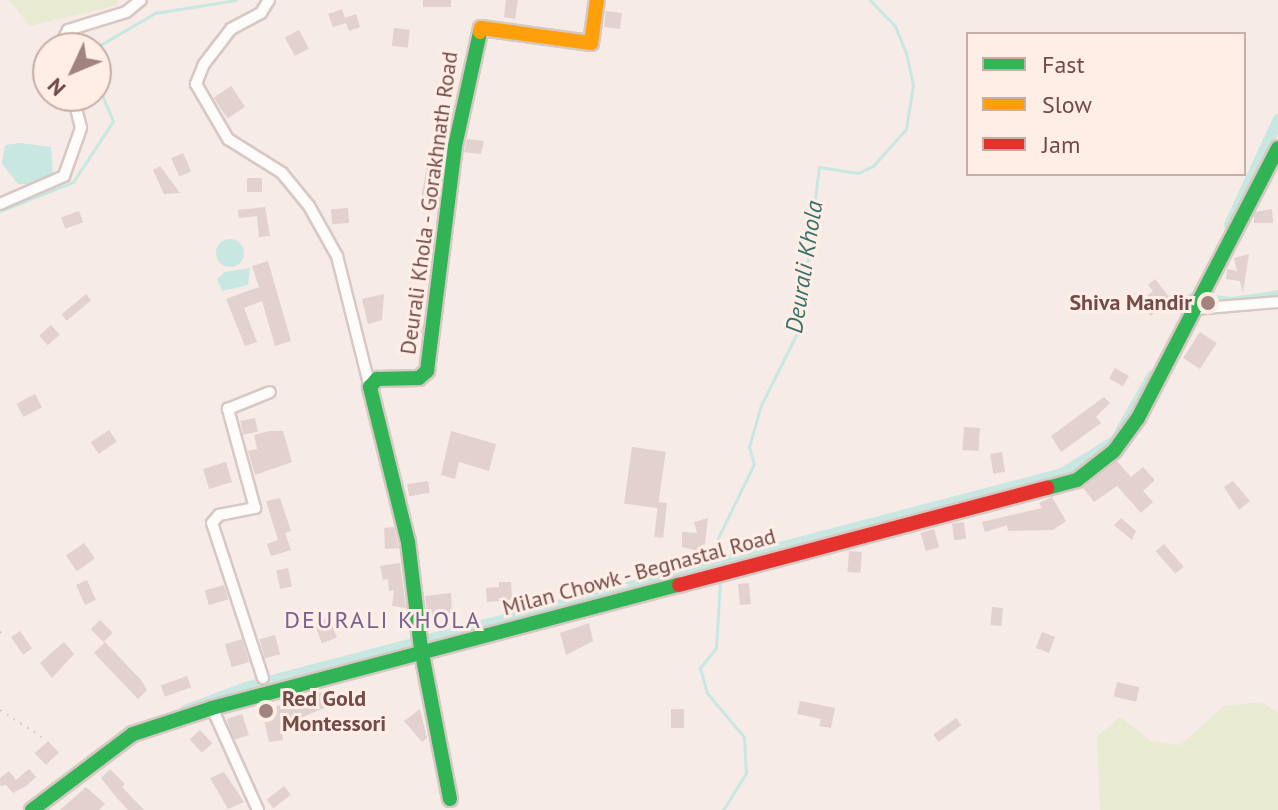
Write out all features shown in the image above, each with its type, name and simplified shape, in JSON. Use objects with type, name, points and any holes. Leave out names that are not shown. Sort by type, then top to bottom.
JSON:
[{"type":"street","points":[[67,32],[126,12],[141,0]]},
{"type":"street","points":[[269,0],[261,13],[231,29],[204,64],[196,84],[228,139],[282,173],[309,206],[337,256],[408,542],[421,651],[430,676],[439,759],[450,799]]},
{"type":"street","name":"Deurali Khola - Gorakhnath Road","points":[[370,387],[377,379],[419,378],[427,371],[455,146],[481,28],[591,43],[597,0]]},
{"type":"street","points":[[0,204],[64,176],[81,128],[77,112]]},
{"type":"street","name":"Milan Chowk - Begnastal Road","points":[[32,810],[133,734],[212,708],[1077,480],[1114,451],[1138,418],[1278,148]]},
{"type":"street","points":[[1193,309],[1278,302]]},
{"type":"street","points":[[263,678],[212,523],[219,515],[255,508],[228,409],[270,392]]},
{"type":"street","points":[[212,708],[258,810]]},
{"type":"path","points":[[0,710],[45,739]]},
{"type":"green space","points":[[9,0],[118,0],[118,5],[30,26]]},
{"type":"green space","points":[[1261,702],[1278,713],[1278,810],[1100,810],[1097,737],[1120,717],[1151,741],[1180,745],[1224,706]]},
{"type":"water","points":[[20,143],[51,147],[53,176],[36,184],[18,184],[2,164],[5,145]]},
{"type":"water","points":[[230,239],[240,243],[244,253],[240,263],[230,267],[220,263],[216,253],[220,243]]},
{"type":"water","points":[[250,268],[248,285],[222,291],[217,279],[225,272]]},
{"type":"building","points":[[423,0],[451,0],[451,7],[423,7]]},
{"type":"building","points":[[506,0],[518,0],[515,19],[504,17]]},
{"type":"building","points":[[342,9],[345,18],[356,14],[360,27],[349,31],[346,23],[333,27],[328,14]]},
{"type":"building","points":[[606,11],[622,13],[620,29],[604,27]]},
{"type":"building","points":[[394,28],[410,30],[408,48],[392,46]]},
{"type":"building","points":[[299,30],[309,49],[295,56],[285,38]]},
{"type":"building","points":[[231,86],[245,107],[228,118],[214,98]]},
{"type":"building","points":[[467,139],[484,141],[481,154],[464,152]]},
{"type":"building","points":[[183,153],[191,171],[179,177],[171,158]]},
{"type":"building","points":[[160,166],[180,193],[164,194],[153,170]]},
{"type":"building","points":[[427,166],[442,170],[437,209],[420,204]]},
{"type":"building","points":[[247,178],[262,178],[262,192],[247,192]]},
{"type":"building","points":[[265,207],[270,236],[259,237],[257,216],[239,218],[238,210]]},
{"type":"building","points":[[348,208],[349,223],[332,224],[331,209]]},
{"type":"building","points":[[1272,209],[1273,223],[1254,223],[1254,212]]},
{"type":"building","points":[[79,211],[83,222],[65,229],[61,217]]},
{"type":"building","points":[[1249,254],[1243,293],[1240,281],[1226,279],[1227,269],[1237,271],[1234,258]]},
{"type":"building","points":[[268,261],[291,341],[275,346],[262,301],[244,308],[257,342],[245,346],[226,299],[259,287],[252,266]]},
{"type":"building","points":[[1155,279],[1169,297],[1151,316],[1140,302],[1153,291],[1148,285]]},
{"type":"building","points":[[86,294],[91,300],[67,321],[61,315]]},
{"type":"building","points":[[384,294],[382,320],[368,324],[362,299]]},
{"type":"building","points":[[408,322],[423,326],[420,339],[405,335]]},
{"type":"building","points":[[51,325],[60,335],[48,345],[39,336]]},
{"type":"building","points":[[1200,332],[1217,343],[1200,369],[1183,358]]},
{"type":"building","points":[[1115,368],[1129,376],[1123,386],[1109,378]]},
{"type":"building","points":[[35,394],[42,407],[24,417],[16,404]]},
{"type":"building","points":[[1104,397],[1110,403],[1096,417],[1101,423],[1061,452],[1051,436]]},
{"type":"building","points":[[255,418],[258,432],[243,435],[240,421]]},
{"type":"building","points":[[964,427],[980,428],[978,451],[962,450]]},
{"type":"building","points":[[109,430],[117,442],[99,454],[91,442]]},
{"type":"building","points":[[283,431],[292,462],[255,475],[248,451],[257,449],[254,435]]},
{"type":"building","points":[[451,431],[496,444],[489,471],[459,462],[455,479],[441,475]]},
{"type":"building","points":[[632,447],[666,452],[658,508],[624,503]]},
{"type":"building","points":[[1002,452],[1005,472],[993,474],[990,454]]},
{"type":"building","points":[[1117,461],[1131,477],[1143,467],[1155,480],[1143,491],[1153,502],[1141,513],[1117,486],[1094,502],[1083,488]]},
{"type":"building","points":[[226,462],[232,482],[209,489],[203,469]]},
{"type":"building","points":[[428,481],[430,493],[409,496],[407,484]]},
{"type":"building","points":[[1233,481],[1250,501],[1239,510],[1224,487]]},
{"type":"building","points":[[1052,497],[1066,521],[1053,530],[1008,531],[1007,525],[985,532],[982,522],[1042,508],[1039,503]]},
{"type":"building","points":[[280,498],[291,531],[285,533],[291,550],[271,556],[267,544],[278,540],[266,501]]},
{"type":"building","points":[[658,502],[667,503],[663,538],[654,537]]},
{"type":"building","points":[[708,518],[704,552],[682,547],[682,532],[697,533],[694,522]]},
{"type":"building","points":[[1121,518],[1136,531],[1132,540],[1114,525]]},
{"type":"building","points":[[964,522],[966,539],[954,540],[952,523]]},
{"type":"building","points":[[394,527],[399,548],[385,549],[384,528]]},
{"type":"building","points":[[934,529],[939,547],[926,551],[921,533]]},
{"type":"building","points":[[84,543],[95,559],[77,571],[66,556]]},
{"type":"building","points":[[1164,544],[1184,567],[1175,574],[1156,551]]},
{"type":"building","points":[[849,551],[862,552],[861,573],[848,572]]},
{"type":"building","points":[[400,563],[406,608],[392,606],[394,590],[389,591],[388,579],[383,580],[380,566]]},
{"type":"building","points":[[288,568],[292,587],[280,589],[276,570]]},
{"type":"building","points":[[87,580],[96,600],[85,605],[76,585]]},
{"type":"building","points":[[499,582],[511,582],[512,600],[487,602],[486,588],[499,587]]},
{"type":"building","points":[[749,583],[751,604],[740,605],[738,584]]},
{"type":"building","points":[[224,585],[228,599],[209,605],[205,591]]},
{"type":"building","points":[[451,593],[452,613],[437,613],[437,624],[428,625],[425,596]]},
{"type":"building","points":[[992,607],[1003,608],[1001,626],[990,625]]},
{"type":"building","points":[[329,617],[337,638],[322,643],[314,623]]},
{"type":"building","points":[[100,620],[113,633],[104,642],[91,629]]},
{"type":"building","points":[[589,623],[593,641],[566,655],[560,633]]},
{"type":"building","points":[[20,631],[32,648],[23,655],[11,637]]},
{"type":"building","points":[[1042,632],[1055,637],[1049,653],[1036,648]]},
{"type":"building","points":[[275,635],[280,654],[265,658],[260,639]]},
{"type":"building","points":[[242,639],[249,662],[232,667],[225,644]]},
{"type":"building","points":[[64,642],[74,654],[52,678],[40,663]]},
{"type":"building","points":[[105,642],[147,690],[138,699],[94,653]]},
{"type":"building","points":[[187,676],[191,687],[165,697],[161,686]]},
{"type":"building","points":[[1117,682],[1139,687],[1136,702],[1114,697]]},
{"type":"building","points":[[322,692],[326,707],[281,727],[283,740],[269,742],[262,711]]},
{"type":"building","points":[[800,701],[835,708],[831,728],[819,726],[821,719],[797,714]]},
{"type":"building","points":[[420,709],[427,738],[422,742],[404,721]]},
{"type":"building","points":[[671,709],[684,709],[684,728],[671,728]]},
{"type":"building","points":[[242,714],[249,735],[234,740],[227,719]]},
{"type":"building","points":[[956,718],[961,725],[939,742],[933,734]]},
{"type":"building","points":[[200,730],[212,743],[202,753],[190,740]]},
{"type":"building","points":[[48,741],[59,753],[46,765],[35,753]]},
{"type":"building","points":[[29,769],[36,777],[26,786],[13,793],[6,785],[0,786],[0,778],[9,771],[16,780]]},
{"type":"building","points":[[110,769],[144,810],[128,810],[117,798],[101,778]]},
{"type":"building","points":[[224,772],[244,802],[228,809],[210,778]]},
{"type":"building","points":[[284,786],[291,795],[273,808],[267,800]]},
{"type":"building","points":[[86,787],[105,804],[99,810],[60,810]]},
{"type":"waterway","points":[[112,38],[155,13],[236,0]]},
{"type":"waterway","name":"Deurali Khola","points":[[719,569],[718,538],[754,464],[749,447],[761,405],[799,329],[819,167],[858,173],[873,166],[906,129],[913,85],[906,53],[895,26],[870,0]]},
{"type":"waterway","points":[[0,211],[73,182],[113,121],[109,112]]},
{"type":"waterway","points":[[1229,224],[1278,119]]},
{"type":"waterway","points":[[1192,298],[1232,302],[1278,295]]},
{"type":"waterway","points":[[185,710],[245,687],[1062,473],[1115,440],[1152,375]]},
{"type":"waterway","name":"Deurali Khola","points":[[720,581],[716,648],[700,668],[707,693],[744,737],[746,773],[723,810]]},
{"type":"traffic: fast","points":[[450,799],[421,649],[408,542],[370,387],[377,379],[419,378],[427,371],[455,146],[480,32]]},
{"type":"traffic: fast","points":[[1047,488],[1077,480],[1114,451],[1138,418],[1278,148]]},
{"type":"traffic: fast","points":[[32,810],[133,734],[212,708],[679,585]]},
{"type":"traffic: slow","points":[[480,32],[481,28],[591,43],[597,0]]},
{"type":"traffic: jam","points":[[679,585],[1047,488]]},
{"type":"place","name":"Shiva Mandir","points":[[1208,303]]},
{"type":"place","name":"Red Gold Montessori","points":[[266,711]]},
{"type":"district","name":"DEURALI KHOLA","points":[[383,620]]}]
